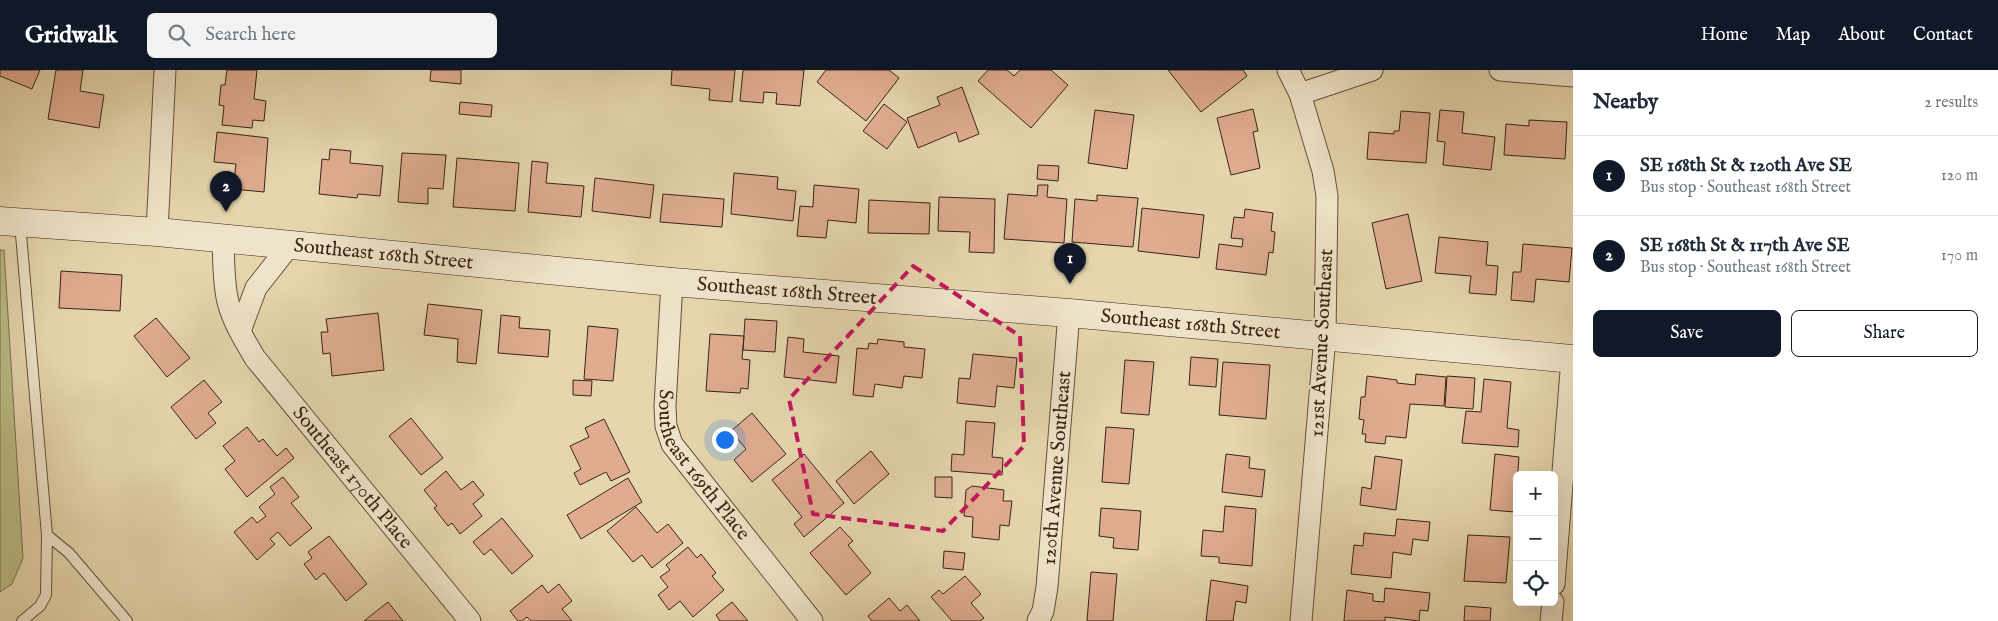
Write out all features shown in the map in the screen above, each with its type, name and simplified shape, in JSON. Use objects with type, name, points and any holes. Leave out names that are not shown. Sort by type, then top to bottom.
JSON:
[{"type":"street","points":[[157,232],[165,70]]},
{"type":"street","name":"121st Avenue Southeast","points":[[1288,70],[1300,94],[1323,171],[1327,196],[1325,336],[1301,621]]},
{"type":"street","points":[[1300,94],[1372,70]]},
{"type":"street","points":[[1500,70],[1573,76]]},
{"type":"street","name":"Southeast 168th Street","points":[[10,221],[157,232],[672,282],[1068,313],[1573,359]]},
{"type":"street","name":"Southeast 170th Place","points":[[223,239],[224,276],[228,302],[240,331],[255,358],[470,621]]},
{"type":"street","points":[[240,331],[256,288],[289,246]]},
{"type":"street","name":"Southeast 169th Place","points":[[672,282],[665,406],[666,426],[672,444],[812,621]]},
{"type":"street","name":"120th Avenue Southeast","points":[[1038,621],[1043,611],[1048,587],[1068,313]]},
{"type":"street","points":[[1556,561],[1573,359]]},
{"type":"street","points":[[1551,621],[1553,606]]},
{"type":"lane","points":[[10,221],[47,535],[46,595],[40,606],[22,621]]},
{"type":"lane","points":[[47,535],[68,553],[127,621]]},
{"type":"highlighted area","points":[[913,266],[1020,336],[1024,446],[943,531],[813,514],[789,399]]},
{"type":"green space","points":[[0,250],[4,250],[23,558],[12,584],[0,592]]},
{"type":"building","points":[[0,70],[40,70],[32,89],[0,76]]},
{"type":"building","points":[[56,70],[83,70],[80,91],[104,95],[99,128],[48,119]]},
{"type":"building","points":[[227,70],[257,70],[254,99],[266,101],[264,121],[253,120],[252,128],[222,125],[224,106],[219,105],[221,85],[225,85]]},
{"type":"building","points":[[431,70],[461,70],[461,84],[430,81]]},
{"type":"building","points":[[672,70],[735,70],[732,102],[709,100],[710,89],[671,85]]},
{"type":"building","points":[[743,70],[804,70],[800,106],[776,104],[777,93],[764,92],[763,103],[740,101]]},
{"type":"building","points":[[826,70],[889,70],[899,78],[866,121],[817,82]]},
{"type":"building","points":[[988,70],[1007,70],[1014,76],[1020,70],[1051,70],[1068,85],[1031,128],[978,81]]},
{"type":"building","points":[[1168,70],[1243,70],[1247,76],[1201,112]]},
{"type":"building","points":[[962,87],[979,134],[959,142],[956,132],[918,148],[907,118],[940,105],[937,97]]},
{"type":"building","points":[[460,102],[492,105],[491,117],[459,114]]},
{"type":"building","points":[[884,104],[907,122],[887,149],[863,131]]},
{"type":"building","points":[[1253,109],[1258,131],[1253,132],[1260,168],[1231,175],[1217,118]]},
{"type":"building","points":[[1095,110],[1134,115],[1127,169],[1088,163]]},
{"type":"building","points":[[1440,110],[1464,112],[1462,133],[1495,137],[1491,170],[1443,165],[1445,142],[1437,141]]},
{"type":"building","points":[[1401,111],[1430,113],[1426,163],[1367,159],[1369,132],[1394,134],[1394,131],[1399,131]]},
{"type":"building","points":[[1529,120],[1567,122],[1565,159],[1504,155],[1506,124],[1529,126]]},
{"type":"building","points":[[217,132],[268,138],[264,192],[233,189],[236,164],[214,162]]},
{"type":"building","points":[[330,149],[351,151],[350,163],[383,166],[380,196],[358,194],[357,198],[319,194],[322,159],[329,160]]},
{"type":"building","points":[[402,153],[446,155],[443,189],[428,188],[428,204],[398,202]]},
{"type":"building","points":[[457,158],[519,163],[515,211],[453,207]]},
{"type":"building","points":[[532,161],[548,163],[546,183],[584,186],[581,217],[528,212]]},
{"type":"building","points":[[1038,165],[1059,166],[1058,181],[1037,179]]},
{"type":"building","points":[[734,173],[778,177],[777,189],[796,191],[793,221],[731,214]]},
{"type":"building","points":[[595,178],[654,185],[650,218],[592,211]]},
{"type":"building","points":[[814,185],[859,189],[856,223],[828,220],[826,238],[797,236],[800,206],[813,207]]},
{"type":"building","points":[[1038,185],[1048,185],[1047,197],[1067,199],[1064,243],[1004,239],[1008,194],[1037,196]]},
{"type":"building","points":[[663,194],[724,199],[722,227],[660,222]]},
{"type":"building","points":[[1097,195],[1138,198],[1133,247],[1072,242],[1075,199],[1097,201]]},
{"type":"building","points":[[939,197],[995,199],[994,253],[969,252],[970,232],[938,231]]},
{"type":"building","points":[[869,200],[930,203],[929,234],[868,233]]},
{"type":"building","points":[[1142,208],[1204,215],[1199,258],[1138,251]]},
{"type":"building","points":[[1245,209],[1273,213],[1271,231],[1275,232],[1273,253],[1269,252],[1266,275],[1216,269],[1219,244],[1242,247],[1243,239],[1231,238],[1234,217],[1244,218]]},
{"type":"building","points":[[1408,214],[1422,281],[1386,289],[1372,223]]},
{"type":"building","points":[[1439,237],[1488,242],[1486,265],[1498,266],[1496,295],[1469,293],[1471,276],[1435,273]]},
{"type":"building","points":[[1523,244],[1572,248],[1569,282],[1536,279],[1534,302],[1511,300],[1513,272],[1521,272]]},
{"type":"building","points":[[61,271],[122,275],[120,311],[59,308]]},
{"type":"building","points":[[428,304],[482,310],[476,364],[457,362],[458,339],[424,335]]},
{"type":"building","points":[[378,313],[384,370],[332,376],[330,353],[323,354],[321,332],[328,332],[326,319]]},
{"type":"building","points":[[501,315],[520,317],[519,328],[550,330],[548,357],[498,353]]},
{"type":"building","points":[[156,318],[190,358],[167,377],[134,336]]},
{"type":"building","points":[[745,319],[777,321],[775,352],[743,350]]},
{"type":"building","points":[[588,326],[618,329],[613,381],[584,379]]},
{"type":"building","points":[[710,334],[744,336],[742,359],[750,360],[748,389],[741,388],[740,393],[706,391]]},
{"type":"building","points":[[788,337],[804,339],[803,352],[839,356],[836,383],[784,377]]},
{"type":"building","points":[[878,339],[904,342],[904,347],[925,349],[922,378],[904,376],[902,388],[875,384],[873,397],[853,395],[857,348],[868,349],[869,343],[877,344]]},
{"type":"building","points":[[973,354],[1017,358],[1014,388],[997,386],[995,407],[957,403],[959,378],[970,379]]},
{"type":"building","points":[[1191,357],[1218,359],[1216,387],[1189,385]]},
{"type":"building","points":[[1125,360],[1154,362],[1149,415],[1121,413]]},
{"type":"building","points":[[1223,362],[1270,365],[1266,419],[1219,415]]},
{"type":"building","points":[[1416,374],[1446,377],[1444,406],[1410,404],[1406,438],[1386,436],[1385,444],[1365,442],[1366,434],[1362,434],[1364,420],[1359,419],[1361,397],[1365,397],[1367,376],[1397,380],[1397,383],[1415,385]]},
{"type":"building","points":[[1447,376],[1475,378],[1473,409],[1445,407]]},
{"type":"building","points":[[1484,379],[1511,382],[1507,428],[1519,430],[1518,447],[1462,443],[1466,411],[1481,412]]},
{"type":"building","points":[[204,380],[222,402],[208,413],[216,423],[196,439],[171,407]]},
{"type":"building","points":[[573,380],[592,381],[591,396],[573,395]]},
{"type":"building","points":[[752,413],[786,454],[752,482],[734,460],[746,449],[731,431]]},
{"type":"building","points":[[411,418],[443,458],[421,475],[389,436]]},
{"type":"building","points":[[604,419],[630,472],[611,481],[606,472],[580,485],[574,473],[581,469],[570,446],[589,437],[585,428]]},
{"type":"building","points":[[966,421],[995,423],[992,457],[1003,458],[1002,475],[951,471],[952,454],[964,455]]},
{"type":"building","points":[[247,427],[259,442],[263,439],[277,456],[286,448],[294,458],[247,497],[225,469],[235,461],[223,446]]},
{"type":"building","points":[[1106,427],[1134,429],[1129,484],[1102,482]]},
{"type":"building","points":[[871,451],[889,474],[854,504],[836,481]]},
{"type":"building","points":[[804,454],[844,503],[804,537],[794,524],[802,517],[772,480]]},
{"type":"building","points":[[1226,454],[1250,457],[1249,468],[1265,470],[1262,497],[1222,492]]},
{"type":"building","points":[[1495,454],[1519,457],[1518,471],[1513,471],[1513,512],[1490,510]]},
{"type":"building","points":[[1375,456],[1402,460],[1396,510],[1360,505],[1362,487],[1371,489]]},
{"type":"building","points":[[446,471],[461,490],[473,481],[484,495],[473,504],[482,516],[460,534],[452,523],[448,526],[434,508],[437,506],[424,490]]},
{"type":"building","points":[[283,477],[299,497],[291,503],[312,528],[290,546],[278,532],[270,539],[275,544],[257,560],[234,532],[252,517],[257,523],[266,516],[259,507],[275,494],[270,487]]},
{"type":"building","points":[[935,477],[952,477],[952,498],[935,497]]},
{"type":"building","points":[[628,478],[642,502],[581,539],[567,515]]},
{"type":"building","points":[[972,486],[1004,490],[1003,501],[1012,501],[1009,526],[1000,525],[999,540],[972,537],[973,517],[964,516],[966,490]]},
{"type":"building","points":[[1225,506],[1256,509],[1252,566],[1219,563],[1219,557],[1201,556],[1203,530],[1223,532]]},
{"type":"building","points":[[636,507],[657,533],[668,524],[683,543],[652,568],[642,555],[633,562],[607,531]]},
{"type":"building","points":[[1101,508],[1141,511],[1138,550],[1113,548],[1114,538],[1099,536]]},
{"type":"building","points":[[502,518],[533,556],[512,574],[491,549],[484,555],[473,542]]},
{"type":"building","points":[[1397,519],[1430,522],[1428,541],[1413,539],[1411,555],[1393,552],[1391,578],[1351,574],[1354,545],[1363,546],[1364,533],[1395,536]]},
{"type":"building","points":[[840,527],[853,541],[848,545],[871,573],[846,595],[810,553]]},
{"type":"building","points":[[1468,535],[1510,537],[1506,583],[1464,581]]},
{"type":"building","points":[[329,536],[367,584],[346,601],[324,573],[316,580],[304,564],[312,558],[308,552]]},
{"type":"building","points":[[688,547],[697,558],[701,554],[716,573],[712,576],[724,590],[693,617],[680,601],[669,610],[658,595],[668,587],[660,577],[670,570],[666,565]]},
{"type":"building","points":[[944,551],[965,553],[963,570],[943,568]]},
{"type":"building","points":[[1091,572],[1117,574],[1113,621],[1087,621]]},
{"type":"building","points":[[965,576],[981,594],[971,603],[984,618],[980,621],[952,621],[931,597],[939,590],[943,594]]},
{"type":"building","points":[[1211,580],[1248,586],[1246,603],[1236,601],[1233,621],[1206,621]]},
{"type":"building","points":[[559,584],[572,601],[562,609],[572,621],[531,621],[527,617],[522,621],[518,621],[510,611],[542,585],[548,593]]},
{"type":"building","points":[[1385,588],[1430,593],[1428,611],[1420,610],[1419,621],[1385,617],[1385,621],[1344,621],[1347,590],[1373,594],[1373,601],[1384,602]]},
{"type":"building","points":[[889,598],[900,611],[907,605],[920,621],[872,621],[868,616]]},
{"type":"building","points":[[388,602],[403,621],[364,621]]},
{"type":"building","points":[[732,602],[748,621],[720,621],[716,615]]},
{"type":"building","points":[[1465,606],[1491,608],[1490,621],[1464,621]]},
{"type":"place","name":"SE 168th St & 117th Ave SE","points":[[226,212]]},
{"type":"place","name":"SE 168th St & 120th Ave SE","points":[[1070,284]]}]
